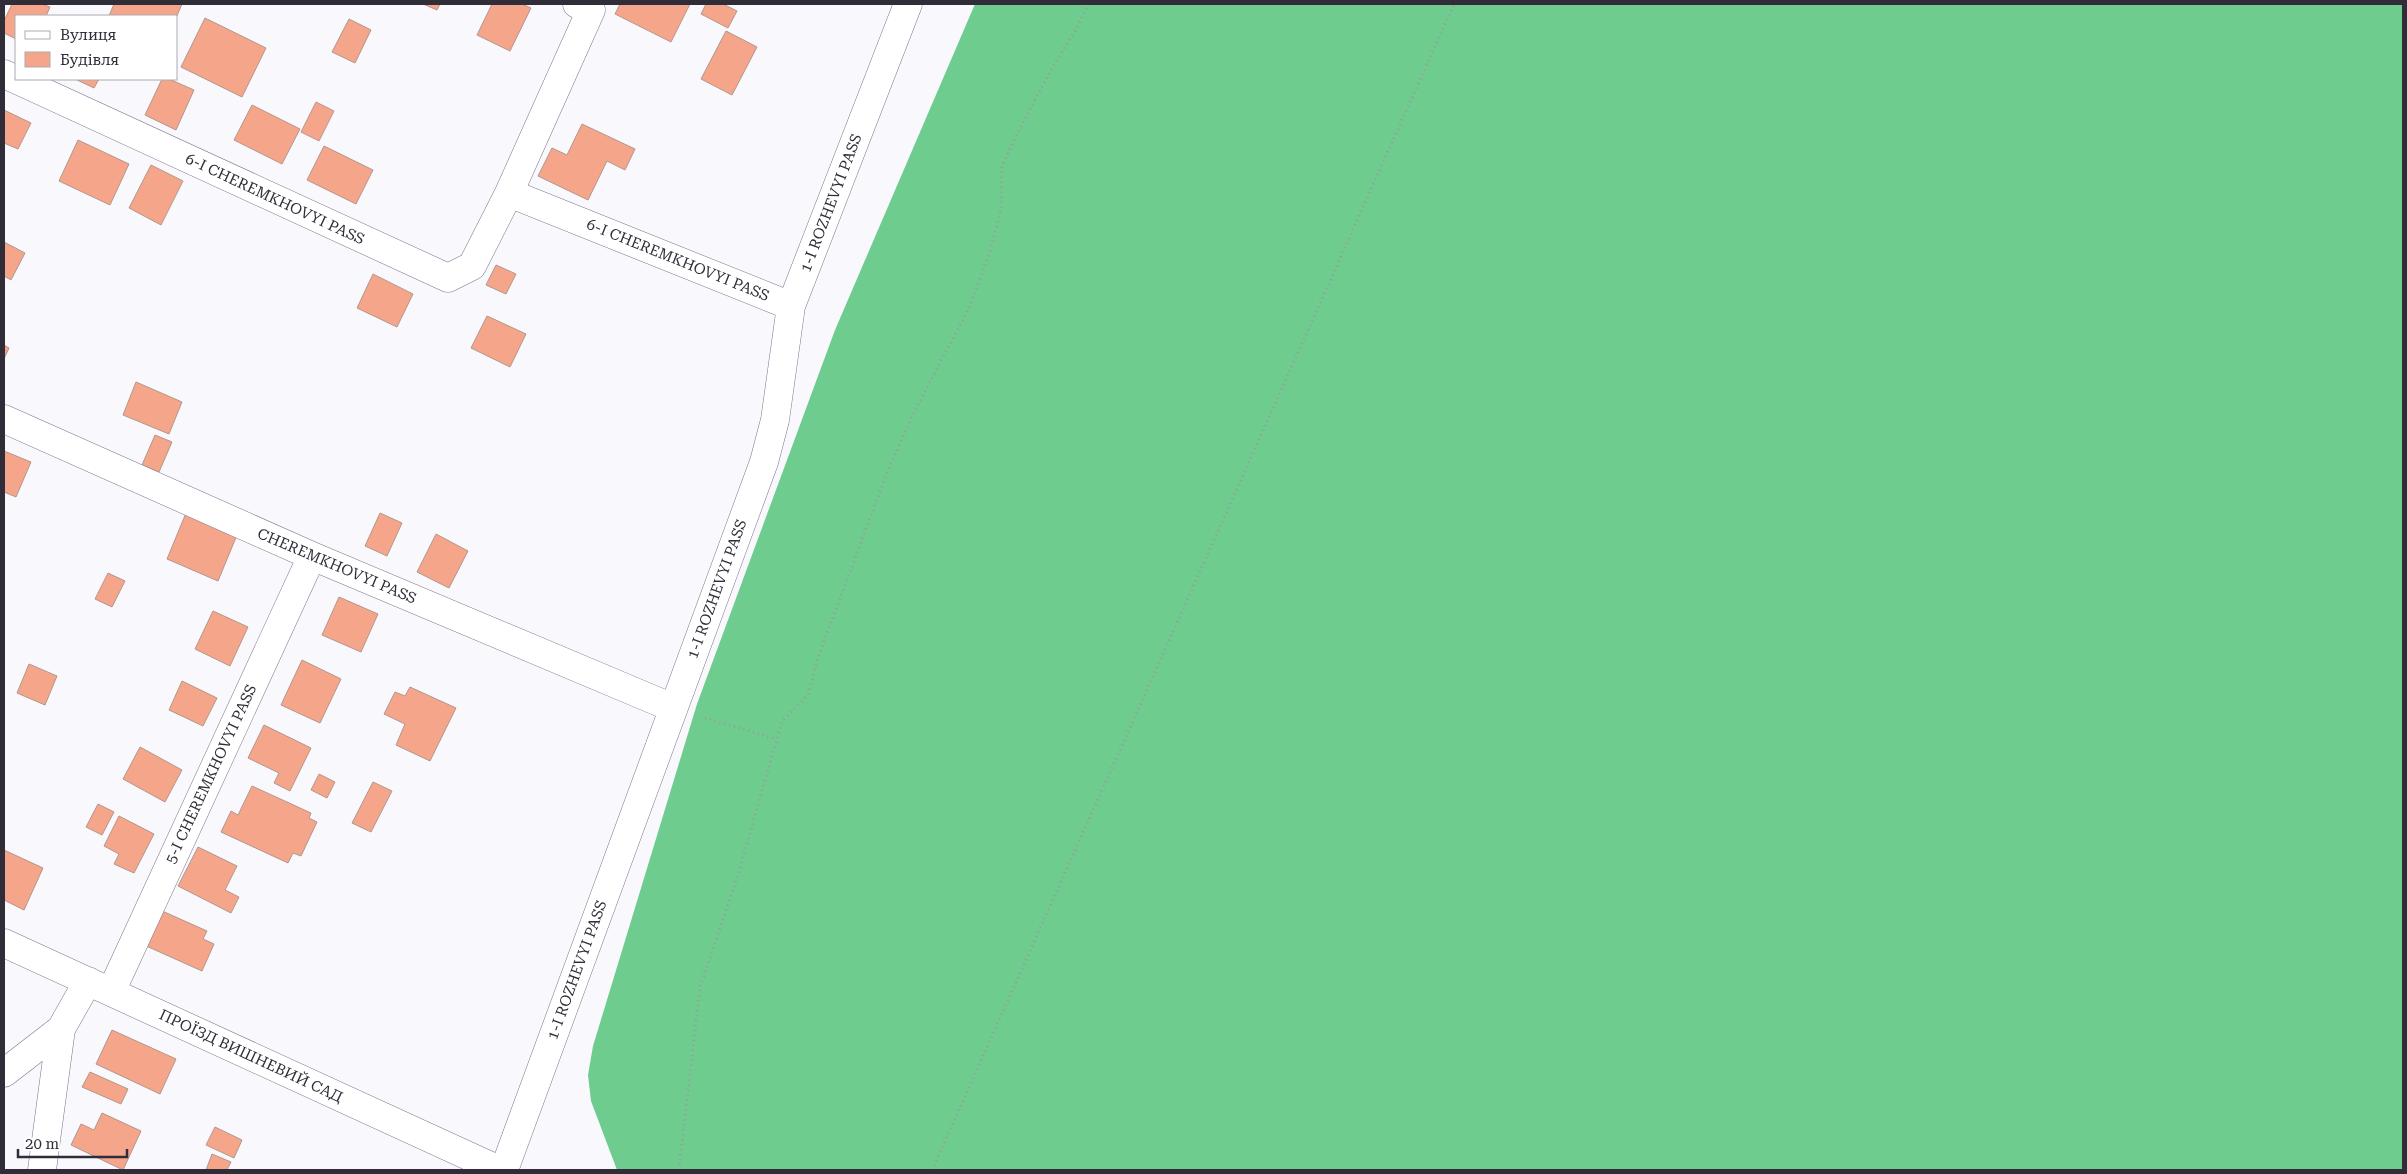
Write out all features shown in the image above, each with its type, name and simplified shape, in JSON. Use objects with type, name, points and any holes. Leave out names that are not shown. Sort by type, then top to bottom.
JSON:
[{"type":"street","name":"1-I ROZHEVYI PASS","points":[[504,1170],[764,462],[775,420],[791,306],[908,4]]},
{"type":"street","name":"6-I CHEREMKHOVYI PASS","points":[[17,80],[448,278],[472,266],[510,193],[588,6]]},
{"type":"street","name":"6-I CHEREMKHOVYI PASS","points":[[510,193],[791,306]]},
{"type":"street","name":"CHEREMKHOVYI PASS","points":[[4,419],[312,556],[673,708]]},
{"type":"street","name":"5-I CHEREMKHOVYI PASS","points":[[61,1029],[99,986],[312,556]]},
{"type":"street","name":"ПРОЇЗД ВИШНЕВИЙ САД","points":[[4,942],[499,1170]]},
{"type":"street","points":[[4,1073],[61,1029]]},
{"type":"street","points":[[42,1170],[61,1029]]},
{"type":"path","points":[[678,1170],[700,987],[738,875],[782,721],[808,695],[829,628],[845,590],[887,473],[914,414],[969,308],[990,252],[1001,209],[1002,166],[1055,63],[1078,28],[1088,4]]},
{"type":"path","points":[[932,1170],[1454,4]]},
{"type":"path","points":[[673,708],[777,739]]},
{"type":"green space","points":[[975,4],[2403,4],[2403,1170],[617,1170],[591,1101],[588,1075],[593,1046],[697,704],[835,330]]},
{"type":"building","points":[[12,4],[42,4],[50,7],[46,15],[15,15],[15,38],[4,33],[4,21]]},
{"type":"building","points":[[114,4],[182,4],[177,15],[109,15]]},
{"type":"building","points":[[423,4],[440,4],[437,10]]},
{"type":"building","points":[[492,4],[522,4],[531,8],[510,51],[477,35]]},
{"type":"building","points":[[620,4],[690,4],[671,42],[615,14]]},
{"type":"building","points":[[706,4],[723,4],[737,11],[728,28],[701,14]]},
{"type":"building","points":[[205,18],[266,48],[242,97],[181,67]]},
{"type":"building","points":[[349,19],[371,30],[355,63],[332,52]]},
{"type":"building","points":[[726,31],[757,47],[732,95],[701,79]]},
{"type":"building","points":[[77,80],[98,80],[94,88]]},
{"type":"building","points":[[162,80],[171,80],[194,90],[176,130],[145,115]]},
{"type":"building","points":[[316,102],[334,111],[319,141],[301,132]]},
{"type":"building","points":[[252,105],[300,129],[282,164],[234,140]]},
{"type":"building","points":[[4,110],[31,123],[18,149],[4,143]]},
{"type":"building","points":[[582,124],[635,149],[625,170],[607,161],[588,200],[538,176],[552,148],[567,155]]},
{"type":"building","points":[[78,140],[129,164],[110,205],[59,181]]},
{"type":"building","points":[[324,146],[373,170],[356,204],[307,180]]},
{"type":"building","points":[[151,165],[183,181],[161,225],[129,208]]},
{"type":"building","points":[[4,242],[25,253],[11,280],[4,276]]},
{"type":"building","points":[[496,265],[516,274],[506,294],[486,285]]},
{"type":"building","points":[[373,274],[413,294],[397,327],[357,308]]},
{"type":"building","points":[[487,316],[526,334],[510,367],[471,348]]},
{"type":"building","points":[[4,345],[9,348],[4,359]]},
{"type":"building","points":[[136,382],[182,402],[169,434],[123,415]]},
{"type":"building","points":[[155,435],[172,442],[159,472],[142,465]]},
{"type":"building","points":[[4,451],[31,462],[16,497],[4,492]]},
{"type":"building","points":[[186,513],[237,535],[218,581],[167,559]]},
{"type":"building","points":[[380,513],[402,523],[387,556],[365,546]]},
{"type":"building","points":[[436,534],[468,551],[449,588],[417,572]]},
{"type":"building","points":[[108,573],[125,581],[112,607],[95,599]]},
{"type":"building","points":[[339,597],[378,614],[361,652],[322,635]]},
{"type":"building","points":[[213,611],[248,627],[230,666],[195,649]]},
{"type":"building","points":[[302,660],[341,679],[320,723],[281,705]]},
{"type":"building","points":[[29,664],[57,676],[45,705],[17,693]]},
{"type":"building","points":[[182,681],[217,698],[203,726],[169,710]]},
{"type":"building","points":[[410,687],[456,708],[430,761],[396,745],[405,724],[384,714],[395,692],[405,696]]},
{"type":"building","points":[[264,725],[311,748],[290,791],[274,783],[279,773],[248,758]]},
{"type":"building","points":[[140,747],[182,770],[165,802],[123,779]]},
{"type":"building","points":[[319,774],[335,782],[327,798],[311,790]]},
{"type":"building","points":[[373,782],[392,791],[371,832],[352,823]]},
{"type":"building","points":[[252,786],[311,813],[309,818],[317,822],[301,856],[293,853],[288,863],[221,832],[231,811],[238,815]]},
{"type":"building","points":[[98,804],[114,812],[102,835],[86,827]]},
{"type":"building","points":[[119,816],[154,834],[134,873],[114,864],[119,854],[104,846]]},
{"type":"building","points":[[198,847],[237,866],[225,890],[239,897],[231,913],[178,886]]},
{"type":"building","points":[[4,850],[43,868],[24,910],[4,900]]},
{"type":"building","points":[[160,910],[207,931],[203,939],[214,944],[202,971],[144,945]]},
{"type":"building","points":[[112,1030],[176,1059],[160,1094],[96,1064]]},
{"type":"building","points":[[90,1072],[128,1089],[121,1104],[82,1087]]},
{"type":"building","points":[[102,1113],[141,1131],[123,1170],[71,1145],[81,1124],[94,1130]]},
{"type":"building","points":[[215,1127],[242,1140],[234,1158],[206,1145]]},
{"type":"building","points":[[212,1154],[231,1162],[227,1170],[206,1170]]}]
